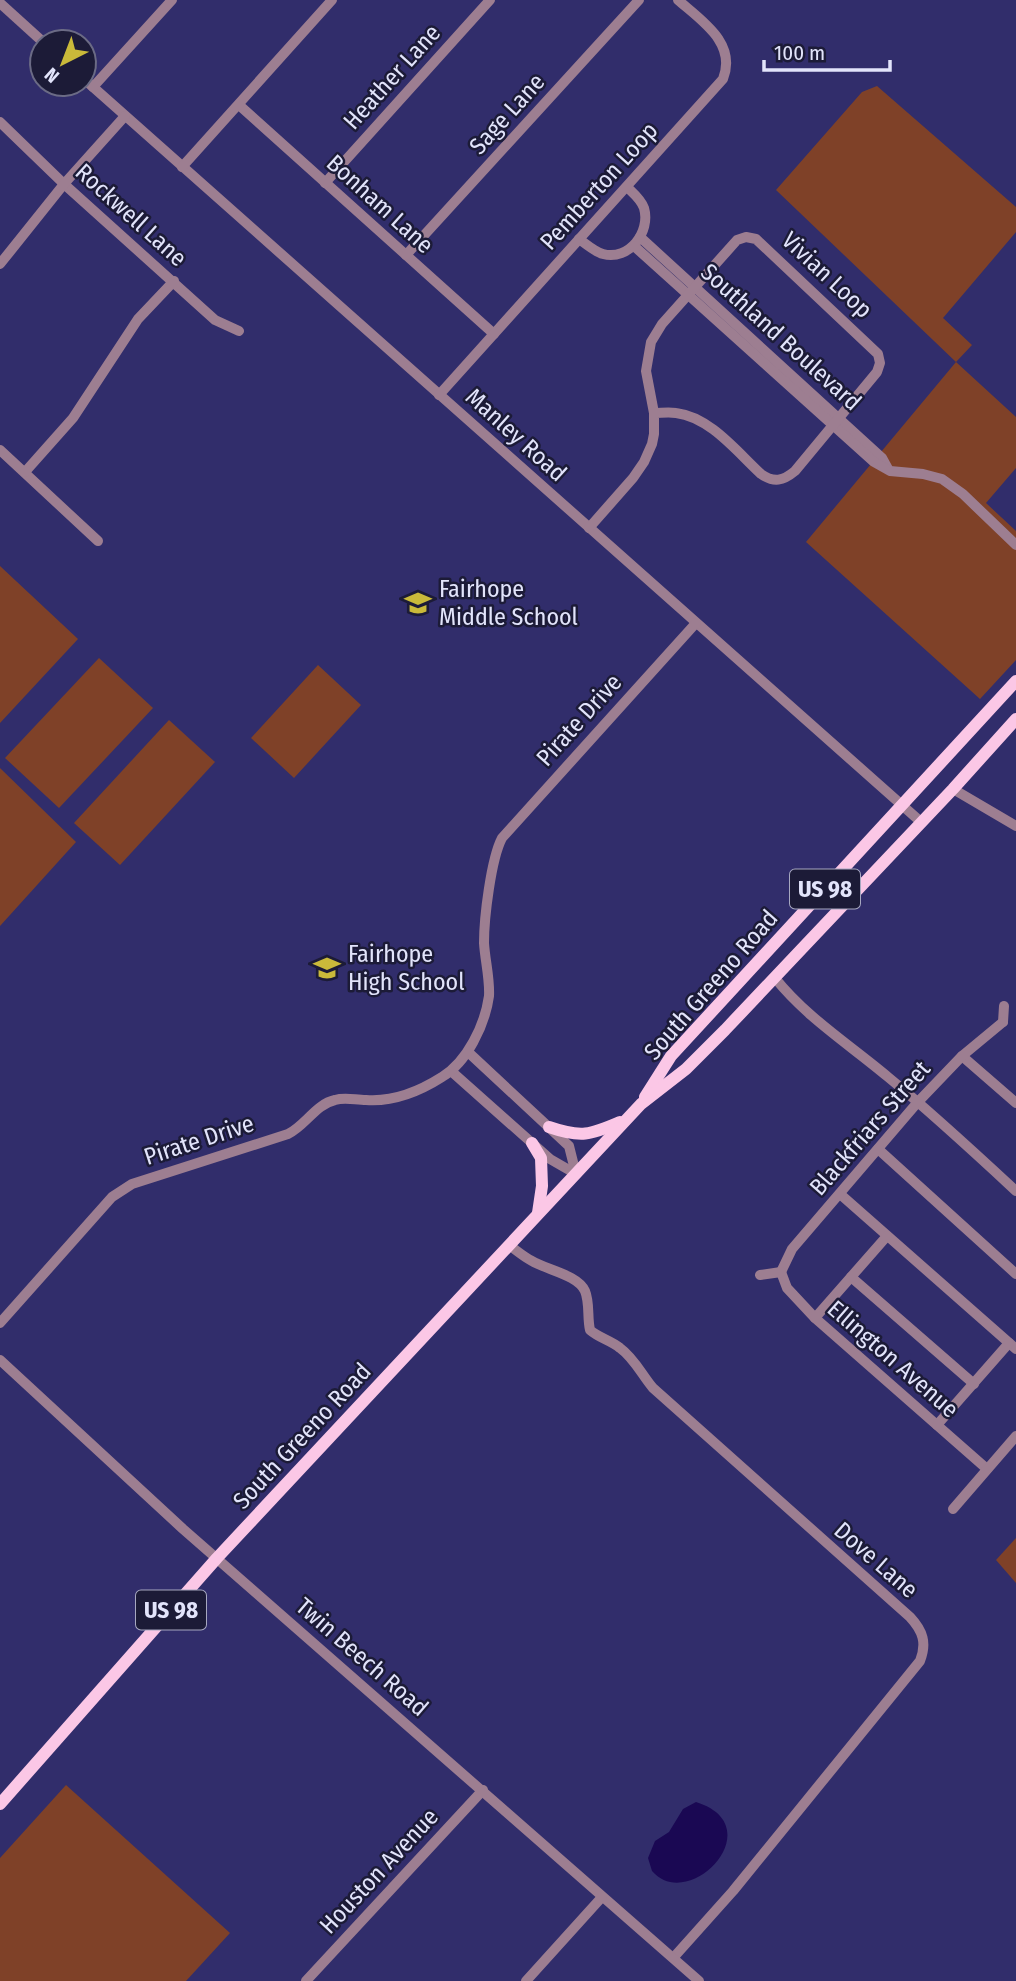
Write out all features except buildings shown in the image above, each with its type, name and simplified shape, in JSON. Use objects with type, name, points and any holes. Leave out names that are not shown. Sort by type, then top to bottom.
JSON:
[{"type":"main road","name":"South Greeno Road","points":[[641,1104],[671,1056],[1016,681]]},
{"type":"main road","name":"South Greeno Road","points":[[0,1804],[217,1558],[641,1104],[687,1069],[1016,719]]},
{"type":"main road","points":[[549,1127],[583,1135],[627,1119]]},
{"type":"main road","points":[[532,1143],[541,1158],[542,1186],[538,1214]]},
{"type":"street","points":[[98,81],[172,0]]},
{"type":"street","points":[[182,167],[332,0]]},
{"type":"street","name":"Heather Lane","points":[[325,183],[490,0]]},
{"type":"street","name":"Sage Lane","points":[[406,255],[639,0]]},
{"type":"street","name":"Pemberton Loop","points":[[439,395],[723,79],[727,69],[721,41],[678,0]]},
{"type":"street","points":[[0,3],[28,28]]},
{"type":"street","name":"Manley Road","points":[[98,92],[921,822]]},
{"type":"street","name":"Bonham Lane","points":[[239,105],[494,334]]},
{"type":"street","points":[[0,264],[64,184],[125,116]]},
{"type":"street","name":"Rockwell Lane","points":[[0,122],[64,184],[215,320],[239,331]]},
{"type":"street","points":[[579,239],[602,254],[621,253],[637,241],[644,227],[644,208],[626,187]]},
{"type":"street","name":"Vivian Loop","points":[[691,291],[737,240],[746,237],[756,239],[763,245],[878,354],[880,363],[877,372],[836,422]]},
{"type":"street","name":"Southland Boulevard","points":[[637,241],[836,422],[882,458],[890,471],[942,479],[963,494],[1016,545]]},
{"type":"street","points":[[25,472],[73,418],[138,319],[174,281]]},
{"type":"street","points":[[589,528],[644,462],[654,434],[654,413],[646,371],[651,342],[662,324],[691,291]]},
{"type":"street","points":[[654,413],[676,413],[694,418],[709,427],[761,474],[777,481],[794,471],[836,422]]},
{"type":"street","points":[[0,450],[98,541]]},
{"type":"street","name":"Pirate Drive","points":[[0,1323],[112,1196],[132,1184],[288,1134],[298,1129],[326,1102],[346,1098],[389,1100],[418,1089],[451,1071],[468,1052],[484,1016],[489,995],[484,939],[494,857],[502,838],[696,623]]},
{"type":"street","points":[[953,789],[1016,826]]},
{"type":"street","points":[[775,978],[802,996],[871,1057],[877,1068],[1016,1191]]},
{"type":"street","points":[[1004,1006],[1003,1022],[1016,1026]]},
{"type":"street","name":"Blackfriars Street","points":[[781,1272],[792,1249],[917,1103],[962,1056],[1003,1022]]},
{"type":"street","points":[[468,1052],[569,1146],[576,1174]]},
{"type":"street","points":[[962,1056],[1016,1103]]},
{"type":"street","points":[[451,1071],[551,1159],[576,1174]]},
{"type":"street","points":[[878,1150],[1016,1274]]},
{"type":"street","points":[[840,1194],[1013,1346],[974,1384],[937,1426]]},
{"type":"street","points":[[814,1318],[887,1236]]},
{"type":"street","name":"Dove Lane","points":[[509,1245],[528,1259],[551,1271],[568,1275],[582,1285],[588,1303],[590,1330],[627,1354],[653,1388],[910,1617],[923,1635],[924,1648],[920,1661],[733,1892],[674,1957]]},
{"type":"street","points":[[760,1275],[781,1272]]},
{"type":"street","name":"Ellington Avenue","points":[[781,1272],[787,1288],[814,1318],[987,1469]]},
{"type":"street","points":[[851,1277],[974,1384]]},
{"type":"street","name":"Twin Beech Road","points":[[0,1360],[217,1558],[699,1981]]},
{"type":"street","points":[[953,1509],[1016,1436]]},
{"type":"street","name":"Houston Avenue","points":[[306,1981],[483,1790]]},
{"type":"street","points":[[526,1981],[602,1897]]},
{"type":"shaded area","points":[[877,86],[1016,207],[1016,232],[943,318],[972,345],[956,362],[776,190],[862,92]]},
{"type":"shaded area","points":[[956,362],[1016,417],[1016,468],[986,503],[1016,531],[1016,660],[980,699],[806,542]]},
{"type":"shaded area","points":[[0,566],[78,639],[0,723]]},
{"type":"shaded area","points":[[99,658],[153,708],[59,808],[5,758]]},
{"type":"shaded area","points":[[318,665],[361,705],[294,778],[251,738]]},
{"type":"shaded area","points":[[169,720],[215,762],[120,865],[74,823]]},
{"type":"shaded area","points":[[0,768],[76,842],[0,926]]},
{"type":"shaded area","points":[[1016,1538],[1016,1583],[996,1560]]},
{"type":"shaded area","points":[[66,1785],[230,1933],[186,1981],[0,1981],[0,1858]]},
{"type":"shaded area","points":[[696,1802],[718,1814],[727,1829],[726,1846],[717,1862],[702,1874],[685,1882],[668,1881],[652,1871],[648,1858],[655,1841],[669,1832],[683,1809]]},
{"type":"place","name":"Fairhope Middle School","points":[[418,603]]},
{"type":"place","name":"Fairhope High School","points":[[327,968]]}]
